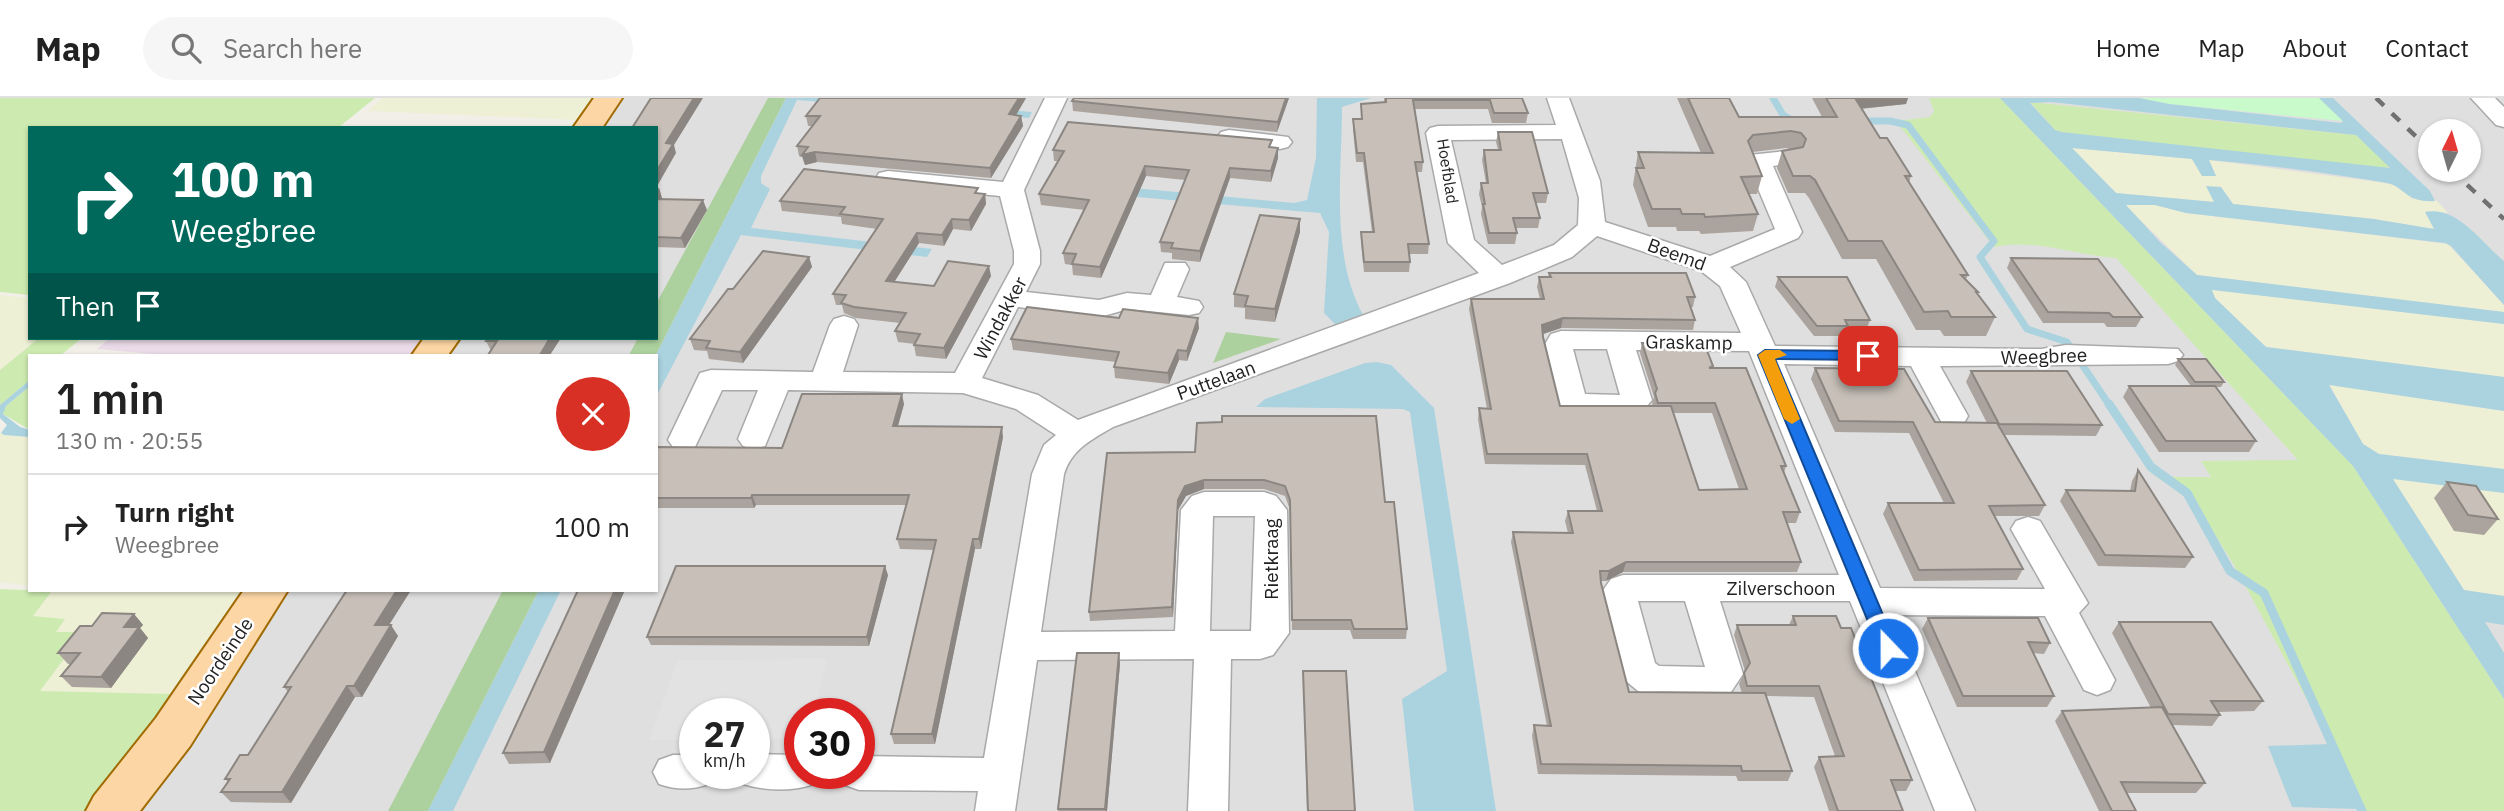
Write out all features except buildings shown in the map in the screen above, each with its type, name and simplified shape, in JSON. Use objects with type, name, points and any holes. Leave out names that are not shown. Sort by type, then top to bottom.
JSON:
[{"type":"main road","points":[[588,126],[608,98]]},
{"type":"main road","name":"Noordeinde","points":[[111,811],[173,732],[266,592]]},
{"type":"main road","name":"Noordeinde","points":[[136,811],[173,732]]},
{"type":"street","points":[[1558,98],[1590,190],[1593,212],[1591,226]]},
{"type":"street","points":[[2482,98],[2504,120]]},
{"type":"street","points":[[860,176],[1011,190],[1058,113]]},
{"type":"street","name":"Hoefblad","points":[[1500,277],[1461,243],[1438,133],[1569,132]]},
{"type":"street","points":[[1200,134],[1280,142]]},
{"type":"street","points":[[1711,265],[1790,232],[1758,160],[1786,158]]},
{"type":"street","name":"Windakker","points":[[1011,190],[1027,251],[1027,264],[965,383],[1027,402],[1077,434]]},
{"type":"street","name":"Beemd","points":[[1591,226],[1711,265],[1732,282],[1866,594],[1955,811]]},
{"type":"street","name":"Puttelaan","points":[[999,793],[1048,474],[1055,453],[1077,434],[1102,421],[1500,277],[1563,251],[1591,226]]},
{"type":"street","points":[[1160,304],[1175,269]]},
{"type":"street","points":[[1011,298],[1100,309],[1127,301],[1189,307]]},
{"type":"street","points":[[825,381],[844,326]]},
{"type":"street","name":"Graskamp","points":[[1619,341],[1762,348]]},
{"type":"street","name":"Weegbree","points":[[1762,348],[1920,356],[2041,358],[2078,354],[2168,355]]},
{"type":"street","points":[[1920,356],[1953,416]]},
{"type":"street","points":[[684,440],[711,380],[965,383]]},
{"type":"street","points":[[754,439],[777,380]]},
{"type":"street","points":[[1866,594],[2070,603],[2028,529]]},
{"type":"street","name":"Zilverschoon","points":[[1699,588],[1866,594]]},
{"type":"street","points":[[2055,602],[2097,680]]},
{"type":"street","points":[[1022,646],[1202,645],[1208,811]]},
{"type":"street","points":[[875,775],[999,793]]},
{"type":"shaded area","points":[[609,98],[2504,98],[2504,811],[129,811],[270,592],[658,592],[658,354],[427,354],[437,340],[658,340],[658,126],[589,126]]},
{"type":"shaded area","points":[[108,340],[424,340],[414,354],[154,354],[97,349]]},
{"type":"shaded area","points":[[827,659],[817,698],[784,698],[784,738],[770,739],[770,698],[679,698],[679,740],[649,740],[678,660]]},
{"type":"green space","points":[[0,98],[375,98],[340,126],[28,126],[28,295],[0,292]]},
{"type":"green space","points":[[383,98],[594,98],[579,120],[367,111]]},
{"type":"green space","points":[[768,98],[786,98],[657,354],[630,354],[637,340],[658,340],[658,300]]},
{"type":"green space","points":[[1929,98],[2000,98],[2353,466],[2504,699],[2504,811],[2361,811],[2331,744],[2234,565],[2190,495],[2156,477],[2211,477],[2201,461],[2298,460],[2116,258],[2024,244],[1994,247],[1896,121],[1930,117],[1934,111]]},
{"type":"green space","points":[[2139,98],[2319,98],[2343,121],[2169,104]]},
{"type":"green space","points":[[2030,102],[2356,135],[2390,167],[2381,169],[2061,132],[2055,130]]},
{"type":"green space","points":[[2072,148],[2192,159],[2202,176],[2216,176],[2209,160],[2385,183],[2394,185],[2413,199],[2436,200],[2448,213],[2426,211],[2434,229],[2374,219],[2233,204],[2221,187],[2215,202],[2116,193]]},
{"type":"green space","points":[[2125,205],[2155,205],[2186,213],[2448,244],[2504,305],[2504,312],[2197,275]]},
{"type":"green space","points":[[2211,289],[2504,324],[2504,377],[2266,347],[2215,298]]},
{"type":"green space","points":[[0,295],[28,298],[28,340],[37,340],[0,370]]},
{"type":"green space","points":[[1226,332],[1281,339],[1213,363]]},
{"type":"green space","points":[[37,340],[80,340],[62,354],[28,354],[28,382],[0,405],[0,370]]},
{"type":"green space","points":[[2329,384],[2504,411],[2504,469],[2379,454],[2363,444]]},
{"type":"green space","points":[[28,388],[28,429],[3,414],[6,406]]},
{"type":"green space","points":[[0,433],[28,437],[28,586],[0,582]]},
{"type":"green space","points":[[2392,478],[2504,493],[2504,596],[2464,590]]},
{"type":"green space","points":[[0,589],[51,592],[33,616],[65,619],[56,632],[84,632],[40,691],[171,694],[88,811],[0,811]]},
{"type":"green space","points":[[52,592],[240,592],[171,694],[40,691],[83,632],[55,632],[64,619],[33,616]]},
{"type":"green space","points":[[502,592],[538,592],[428,811],[388,811]]},
{"type":"water","points":[[786,98],[869,98],[1032,112],[1029,118],[797,100],[761,176],[761,183],[770,189],[751,228],[932,249],[927,257],[741,235],[658,393],[657,354]]},
{"type":"water","points":[[1317,98],[1371,98],[1342,107],[1342,240],[1353,291],[1363,315],[1336,325],[1324,313],[1329,232],[1320,213],[1045,189],[1049,180],[1294,203],[1307,200],[1316,158]]},
{"type":"water","points":[[2000,98],[2139,98],[2169,104],[2341,123],[2343,121],[2319,98],[2333,98],[2430,191],[2435,201],[2418,200],[2387,183],[2343,176],[2209,160],[2216,176],[2202,176],[2192,159],[2072,148],[2116,193],[2214,202],[2206,186],[2221,187],[2233,204],[2374,219],[2434,229],[2425,212],[2437,211],[2458,219],[2504,261],[2504,305],[2451,246],[2445,243],[2186,213],[2155,205],[2126,205],[2160,242],[2197,275],[2504,312],[2504,324],[2212,290],[2215,298],[2266,347],[2504,377],[2504,411],[2329,385],[2363,444],[2379,454],[2504,469],[2504,493],[2393,479],[2464,590],[2504,596],[2504,625],[2485,622],[2504,653],[2504,699],[2353,466]],"holes":[[[2051,102],[2356,135],[2390,168],[2061,132],[2055,130],[2030,103]]]},
{"type":"water","points":[[1365,363],[1391,365],[1434,408],[1496,811],[1414,811],[1402,699],[1447,671],[1410,412],[1403,409],[1256,407],[1265,399]]},
{"type":"water","points":[[28,382],[28,388],[6,406],[3,414],[20,427],[28,429],[28,437],[1,433],[7,425],[0,418],[0,405]]},
{"type":"water","points":[[538,592],[560,592],[453,811],[428,811]]},
{"type":"water","points":[[2331,744],[2360,809],[2292,807],[2268,746]]},
{"type":"waterway","points":[[1773,98],[1783,115],[1794,121]]},
{"type":"waterway","points":[[1859,121],[1890,121],[1908,125],[1994,241],[1980,257],[2027,329],[2067,342],[2110,406]]},
{"type":"waterway","points":[[2109,404],[2151,467],[2187,493],[2230,571],[2264,593],[2362,811]]},
{"type":"railway","points":[[2376,98],[2418,138]]},
{"type":"railway","points":[[2464,182],[2504,219]]},
{"type":"slow traffic","points":[[1780,355],[1765,355],[1792,419]]},
{"type":"route","points":[[1868,356],[1765,355],[1888,648]]}]
